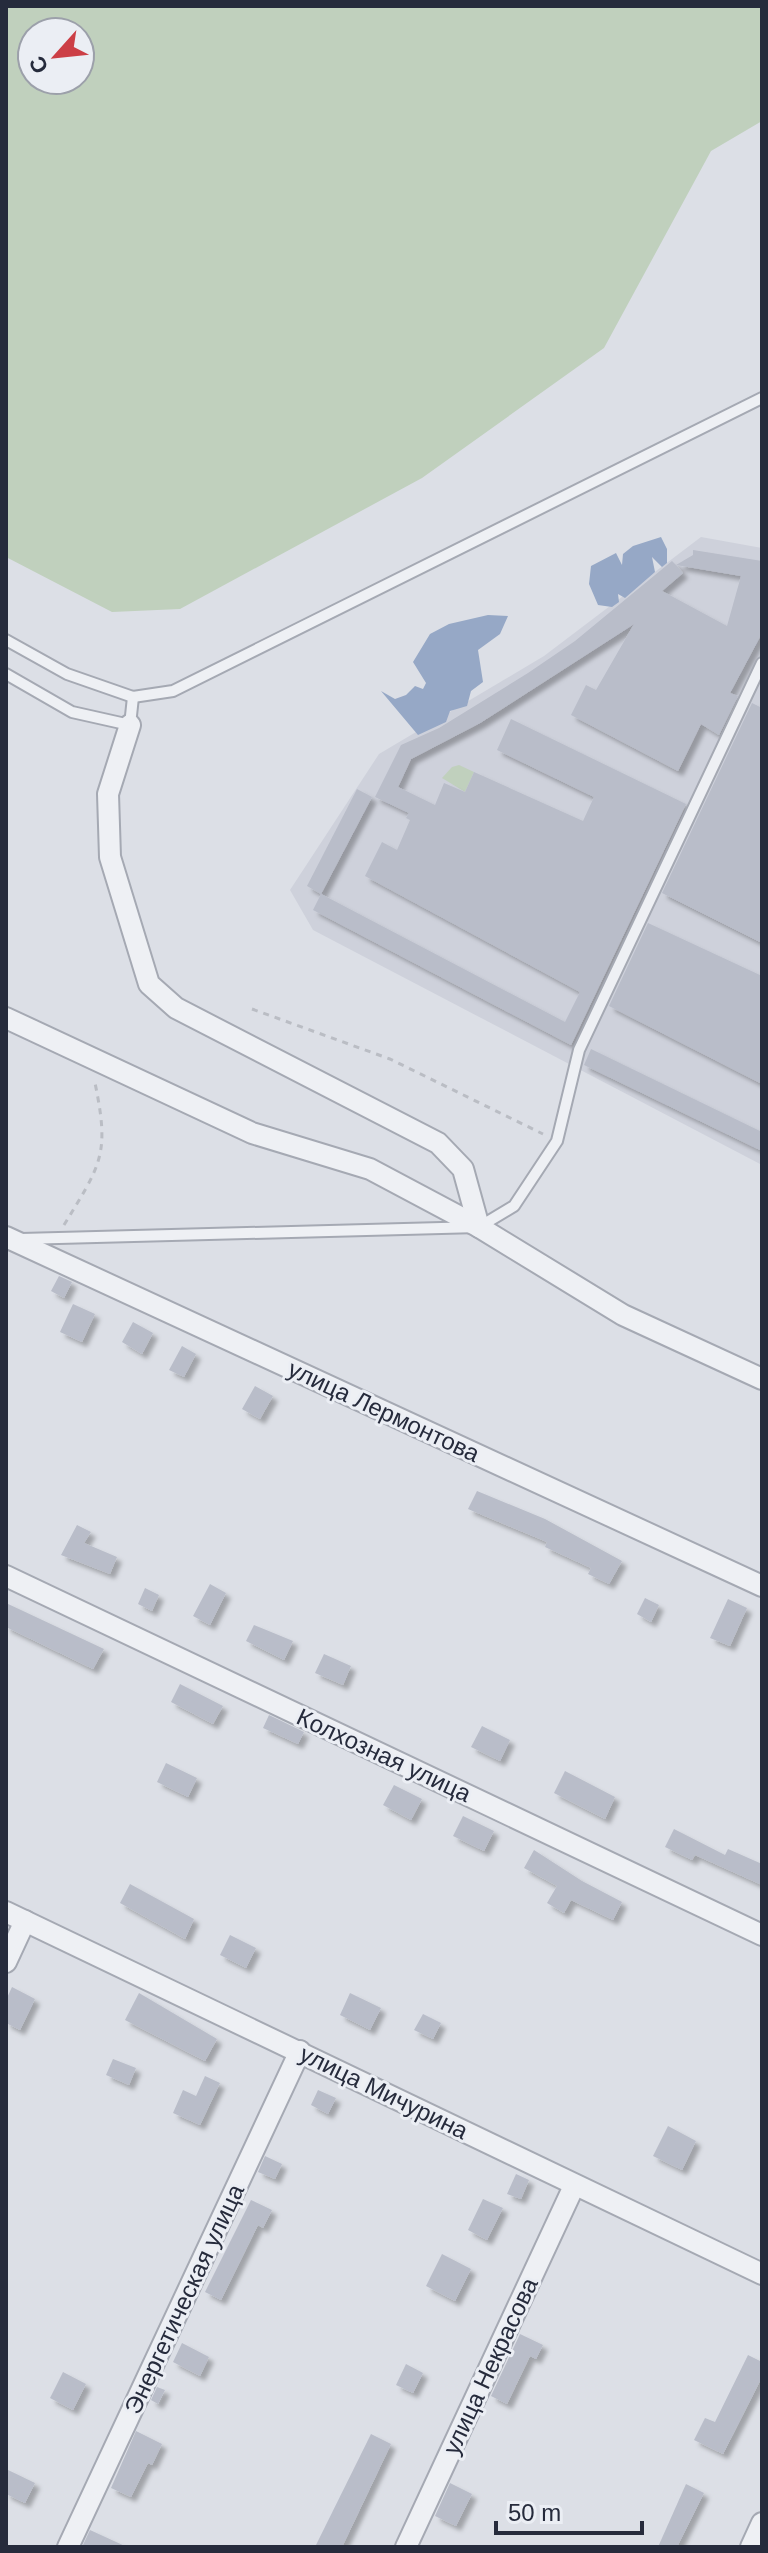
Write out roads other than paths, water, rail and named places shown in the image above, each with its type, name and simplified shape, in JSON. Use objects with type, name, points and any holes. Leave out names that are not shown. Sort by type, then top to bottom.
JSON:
[{"type":"street","points":[[130,725],[108,794],[110,857],[149,984],[176,1008],[438,1143],[463,1169],[479,1227]]},
{"type":"street","points":[[6,1018],[90,1060],[252,1133],[370,1169],[479,1227],[623,1315],[762,1379]]},
{"type":"street","name":"улица Лермонтова","points":[[8,1241],[762,1586]]},
{"type":"street","name":"Колхозная улица","points":[[6,1576],[762,1935]]},
{"type":"street","name":"улица Мичурина","points":[[6,1912],[762,2274]]},
{"type":"street","points":[[6,1962],[25,1921]]},
{"type":"street","name":"Энергетическая улица","points":[[68,2547],[300,2051]]},
{"type":"street","name":"улица Некрасова","points":[[406,2547],[574,2186]]},
{"type":"street","points":[[751,2547],[762,2523]]},
{"type":"lane","points":[[6,640],[67,674],[133,697],[173,691],[762,398]]},
{"type":"lane","points":[[8,1241],[479,1227],[514,1206],[557,1141],[579,1050],[762,663]]},
{"type":"lane","points":[[6,674],[72,712],[130,725],[133,697]]},
{"type":"water","points":[[661,537],[667,549],[667,563],[662,567],[652,557],[655,572],[625,598],[618,594],[619,602],[612,607],[598,605],[589,584],[591,566],[616,553],[622,565],[623,554],[633,546]]},
{"type":"water","points":[[488,615],[508,616],[500,634],[478,650],[483,682],[471,691],[467,706],[450,711],[446,722],[418,735],[381,691],[395,699],[406,695],[415,686],[423,689],[426,683],[413,662],[430,634],[449,624]]}]
